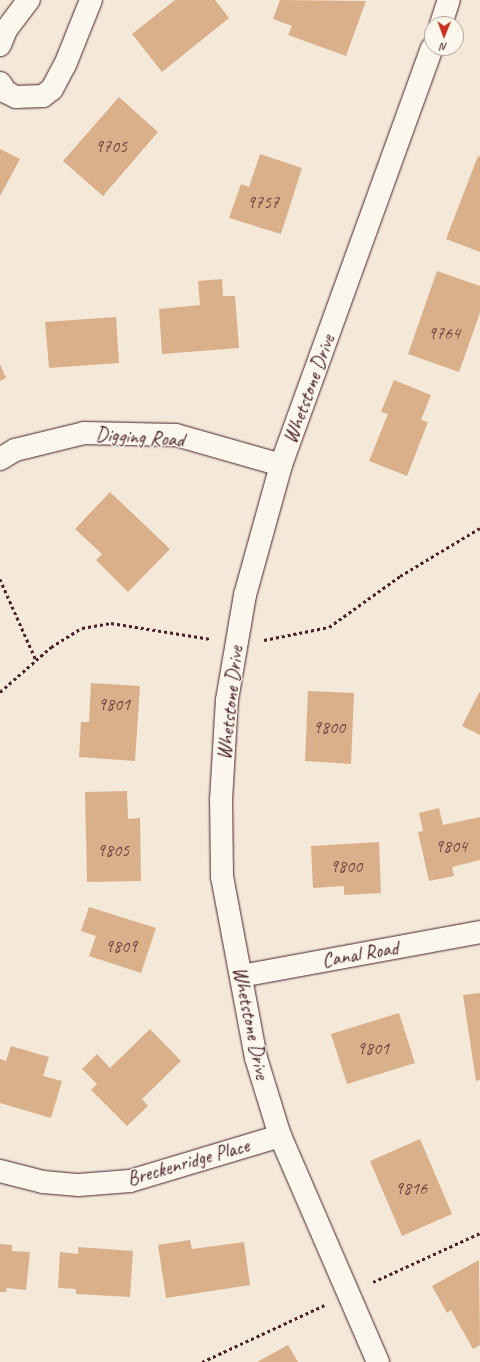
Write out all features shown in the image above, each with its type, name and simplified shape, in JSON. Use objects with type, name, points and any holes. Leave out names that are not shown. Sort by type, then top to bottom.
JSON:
[{"type":"street","points":[[0,45],[10,24],[29,0]]},
{"type":"street","points":[[0,83],[6,92],[16,97],[43,96],[52,89],[62,72],[91,0]]},
{"type":"street","points":[[444,16],[449,0]]},
{"type":"street","name":"Whetstone Drive","points":[[378,1362],[280,1136],[256,1058],[222,877],[221,800],[227,700],[245,595],[281,465],[429,56]]},
{"type":"street","name":"Digging Road","points":[[0,459],[15,450],[84,433],[176,435],[281,465]]},
{"type":"street","name":"Canal Road","points":[[240,976],[480,932]]},
{"type":"street","name":"Breckenridge Place","points":[[0,1171],[50,1183],[79,1185],[130,1181],[280,1136]]},
{"type":"path","points":[[0,579],[36,660]]},
{"type":"building","points":[[175,0],[215,0],[229,18],[162,72],[132,34]]},
{"type":"building","points":[[280,0],[366,1],[346,56],[288,35],[292,26],[273,19]]},
{"type":"building","points":[[119,97],[158,132],[103,196],[63,161]]},
{"type":"building","points":[[0,149],[20,159],[0,196]]},
{"type":"building","points":[[260,154],[302,168],[281,234],[229,218],[241,184],[249,187]]},
{"type":"building","points":[[478,156],[480,157],[480,252],[446,239]]},
{"type":"building","points":[[437,271],[480,286],[480,313],[459,372],[408,354]]},
{"type":"building","points":[[222,279],[223,296],[235,296],[239,348],[162,354],[159,309],[200,305],[198,281]]},
{"type":"building","points":[[116,317],[119,363],[49,368],[45,322]]},
{"type":"building","points":[[0,364],[6,378],[0,381]]},
{"type":"building","points":[[394,380],[431,395],[421,420],[428,422],[407,476],[369,461],[388,414],[381,412]]},
{"type":"building","points":[[110,492],[170,549],[128,592],[96,560],[102,554],[75,529]]},
{"type":"building","points":[[91,683],[140,686],[135,761],[79,757],[81,722],[89,722]]},
{"type":"building","points":[[308,691],[354,693],[351,764],[305,761]]},
{"type":"building","points":[[480,691],[480,735],[462,726]]},
{"type":"building","points":[[127,791],[128,819],[140,818],[141,881],[87,882],[85,792]]},
{"type":"building","points":[[439,808],[443,825],[480,817],[480,860],[452,867],[454,876],[429,881],[418,832],[423,831],[419,813]]},
{"type":"building","points":[[379,842],[381,893],[344,895],[344,886],[313,888],[311,846]]},
{"type":"building","points":[[89,907],[156,928],[141,973],[89,956],[96,936],[81,931]]},
{"type":"building","points":[[480,993],[480,1080],[476,1081],[463,995]]},
{"type":"building","points":[[399,1013],[415,1063],[347,1084],[331,1034]]},
{"type":"building","points":[[150,1029],[181,1061],[142,1099],[148,1106],[127,1126],[91,1090],[97,1084],[82,1069],[97,1054],[110,1068]]},
{"type":"building","points":[[11,1046],[49,1057],[43,1076],[62,1081],[51,1118],[0,1103],[0,1059],[6,1061]]},
{"type":"building","points":[[420,1139],[452,1214],[402,1236],[370,1161]]},
{"type":"building","points":[[190,1240],[192,1249],[244,1242],[250,1285],[166,1298],[158,1245]]},
{"type":"building","points":[[0,1244],[12,1245],[12,1251],[30,1252],[26,1290],[7,1288],[6,1292],[0,1292]]},
{"type":"building","points":[[78,1247],[133,1251],[130,1297],[76,1294],[76,1289],[58,1288],[60,1252],[78,1254]]},
{"type":"building","points":[[479,1260],[480,1345],[473,1349],[451,1310],[447,1313],[432,1286]]},
{"type":"building","points":[[288,1345],[298,1362],[257,1362]]}]
